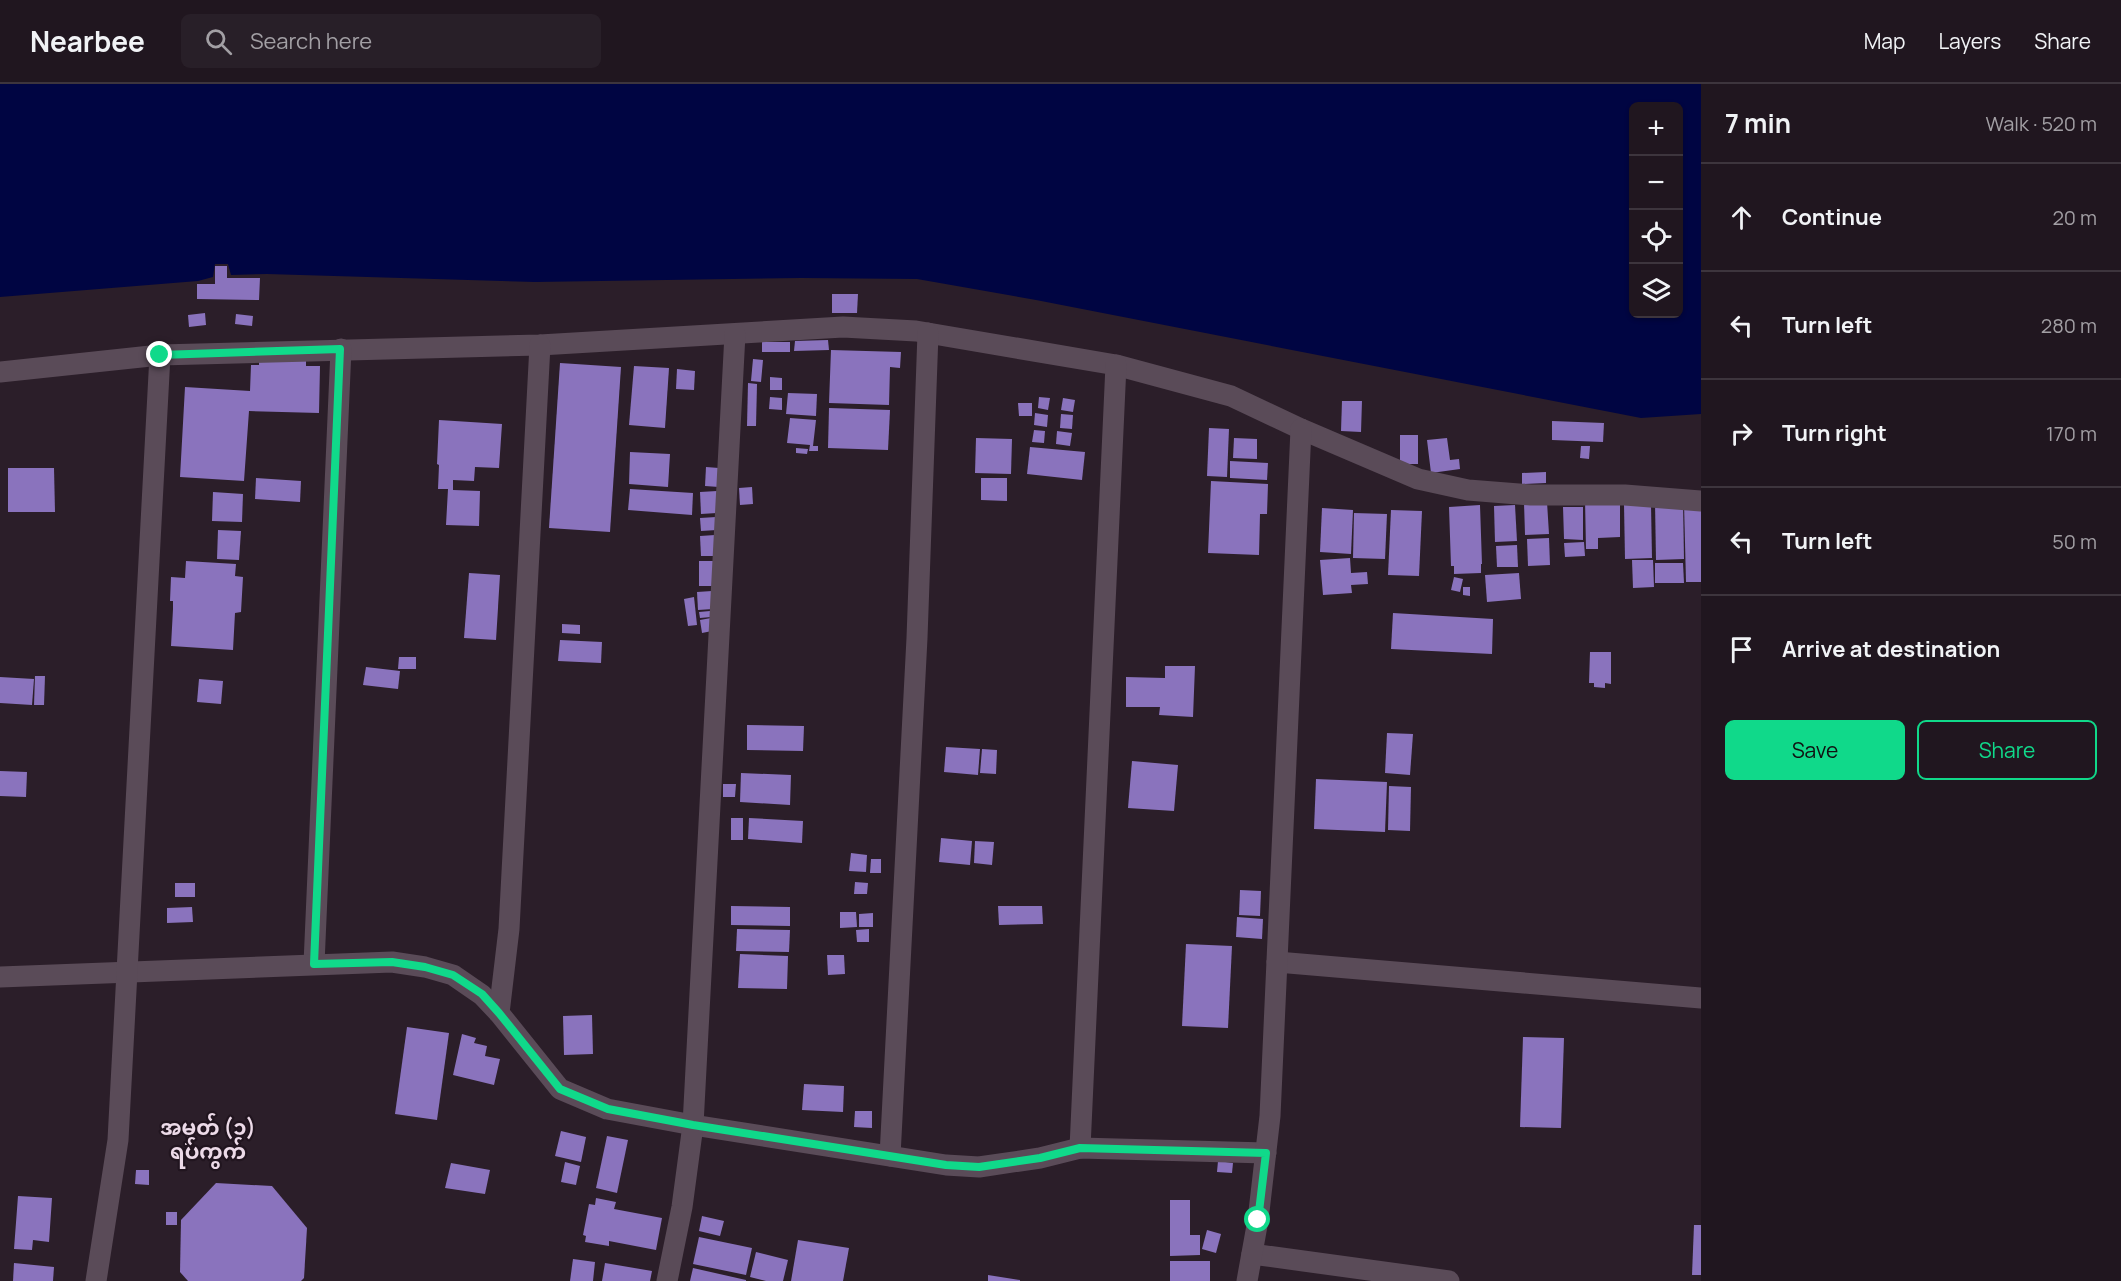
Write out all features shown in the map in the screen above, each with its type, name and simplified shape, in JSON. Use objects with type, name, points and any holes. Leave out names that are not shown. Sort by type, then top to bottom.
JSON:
[{"type":"street","points":[[0,372],[160,355],[540,345],[843,327],[928,333],[1116,365],[1231,396],[1418,479],[1468,490],[1531,495],[1625,495],[1701,501]]},
{"type":"street","points":[[890,1156],[917,638],[928,333]]},
{"type":"street","points":[[667,1281],[682,1207],[693,1125],[735,334]]},
{"type":"street","points":[[499,1013],[509,929],[540,345]]},
{"type":"street","points":[[314,964],[340,349]]},
{"type":"street","points":[[96,1281],[118,1140],[160,355]]},
{"type":"street","points":[[1080,1148],[1116,365]]},
{"type":"street","points":[[1247,1281],[1270,1116],[1301,429]]},
{"type":"street","points":[[0,977],[128,970],[392,962],[425,967],[453,975],[482,994],[560,1089],[608,1109],[693,1125],[946,1165],[979,1167],[1040,1158],[1080,1148],[1266,1153]]},
{"type":"street","points":[[1277,962],[1701,998]]},
{"type":"street","points":[[1252,1254],[1449,1281]]},
{"type":"shaded area","points":[[0,84],[1701,84],[1701,414],[1641,418],[1036,300],[917,279],[801,278],[535,282],[267,274],[231,275],[228,264],[215,264],[213,277],[198,281],[0,297]]},
{"type":"building","points":[[215,266],[227,266],[227,278],[260,278],[259,300],[197,299],[197,284],[215,284]]},
{"type":"building","points":[[832,294],[858,294],[857,313],[832,313]]},
{"type":"building","points":[[205,313],[206,325],[189,327],[188,315]]},
{"type":"building","points":[[236,314],[253,316],[252,326],[235,324]]},
{"type":"building","points":[[828,340],[829,350],[794,351],[795,341]]},
{"type":"building","points":[[762,342],[790,342],[790,352],[762,352]]},
{"type":"building","points":[[831,350],[901,352],[900,368],[890,367],[889,405],[829,403]]},
{"type":"building","points":[[259,356],[306,357],[306,366],[320,366],[319,413],[249,411],[244,481],[180,477],[185,387],[250,391],[251,365],[259,365]]},
{"type":"building","points":[[753,359],[763,360],[761,382],[751,381]]},
{"type":"building","points":[[560,363],[621,367],[610,532],[549,528]]},
{"type":"building","points":[[634,366],[669,368],[665,428],[629,425]]},
{"type":"building","points":[[677,369],[695,371],[694,390],[676,389]]},
{"type":"building","points":[[770,377],[782,378],[782,390],[770,390]]},
{"type":"building","points":[[748,383],[757,384],[756,426],[747,426]]},
{"type":"building","points":[[788,393],[817,394],[816,416],[786,414]]},
{"type":"building","points":[[770,397],[782,398],[782,410],[769,409]]},
{"type":"building","points":[[1039,397],[1050,398],[1048,410],[1038,408]]},
{"type":"building","points":[[1063,398],[1075,400],[1073,412],[1061,410]]},
{"type":"building","points":[[1342,401],[1362,401],[1361,432],[1341,431]]},
{"type":"building","points":[[1018,403],[1032,403],[1032,416],[1019,416]]},
{"type":"building","points":[[829,408],[890,410],[888,450],[828,448]]},
{"type":"building","points":[[1035,413],[1048,415],[1047,427],[1034,425]]},
{"type":"building","points":[[1061,414],[1073,415],[1072,429],[1060,428]]},
{"type":"building","points":[[790,418],[816,420],[813,446],[818,446],[818,451],[809,451],[810,445],[787,443]]},
{"type":"building","points":[[439,420],[502,424],[499,468],[475,467],[474,481],[453,480],[453,490],[480,491],[479,526],[446,525],[448,489],[438,489]]},
{"type":"building","points":[[1552,421],[1604,423],[1603,442],[1552,440]]},
{"type":"building","points":[[1209,428],[1229,429],[1227,477],[1207,476]]},
{"type":"building","points":[[1034,430],[1045,431],[1044,443],[1032,442]]},
{"type":"building","points":[[1057,431],[1072,433],[1070,446],[1056,444]]},
{"type":"building","points":[[1400,435],[1418,435],[1418,464],[1400,464]]},
{"type":"building","points":[[976,438],[1012,439],[1011,474],[975,473]]},
{"type":"building","points":[[1234,438],[1257,439],[1257,459],[1233,458]]},
{"type":"building","points":[[1447,438],[1450,460],[1459,459],[1460,469],[1431,473],[1427,440]]},
{"type":"building","points":[[1581,446],[1590,446],[1589,459],[1580,458]]},
{"type":"building","points":[[1030,447],[1085,452],[1082,480],[1027,474]]},
{"type":"building","points":[[796,448],[808,449],[807,454],[796,453]]},
{"type":"building","points":[[630,452],[670,454],[668,487],[629,484]]},
{"type":"building","points":[[1230,461],[1268,463],[1267,480],[1230,478]]},
{"type":"building","points":[[706,467],[719,468],[719,487],[705,486]]},
{"type":"building","points":[[8,468],[54,468],[55,512],[8,512]]},
{"type":"building","points":[[1546,472],[1546,483],[1522,484],[1522,473]]},
{"type":"building","points":[[256,478],[301,481],[300,502],[255,499]]},
{"type":"building","points":[[981,478],[1007,478],[1007,501],[981,500]]},
{"type":"building","points":[[1211,481],[1268,484],[1267,514],[1260,514],[1259,555],[1208,553]]},
{"type":"building","points":[[752,487],[753,504],[740,505],[739,488]]},
{"type":"building","points":[[630,489],[693,493],[692,515],[628,510]]},
{"type":"building","points":[[717,491],[717,513],[701,514],[700,492]]},
{"type":"building","points":[[213,492],[243,494],[242,522],[212,521]]},
{"type":"building","points":[[1620,498],[1620,537],[1598,538],[1598,549],[1586,549],[1585,499]]},
{"type":"building","points":[[1683,501],[1684,559],[1656,560],[1655,502]]},
{"type":"building","points":[[1547,502],[1549,534],[1525,535],[1524,503]]},
{"type":"building","points":[[1684,503],[1701,503],[1701,582],[1686,582]]},
{"type":"building","points":[[1624,504],[1651,504],[1652,558],[1625,559]]},
{"type":"building","points":[[1480,505],[1481,573],[1454,574],[1454,566],[1451,566],[1449,507]]},
{"type":"building","points":[[1515,505],[1517,541],[1495,542],[1494,506]]},
{"type":"building","points":[[1563,507],[1583,507],[1583,540],[1564,539]]},
{"type":"building","points":[[1322,508],[1353,510],[1351,554],[1320,552]]},
{"type":"building","points":[[1391,510],[1422,511],[1419,576],[1388,575]]},
{"type":"building","points":[[1354,513],[1387,514],[1385,559],[1353,558]]},
{"type":"building","points":[[716,517],[717,530],[701,531],[700,518]]},
{"type":"building","points":[[218,530],[241,531],[239,560],[217,559]]},
{"type":"building","points":[[715,535],[716,556],[701,556],[700,536]]},
{"type":"building","points":[[1549,538],[1550,565],[1528,566],[1527,539]]},
{"type":"building","points":[[1584,542],[1585,556],[1565,557],[1564,543]]},
{"type":"building","points":[[1517,545],[1518,567],[1497,567],[1496,546]]},
{"type":"building","points":[[1350,558],[1351,573],[1367,572],[1368,584],[1351,585],[1352,593],[1323,595],[1320,560]]},
{"type":"building","points":[[1632,560],[1653,560],[1654,587],[1633,588]]},
{"type":"building","points":[[186,561],[236,564],[235,576],[243,577],[241,612],[235,613],[233,650],[171,646],[173,601],[170,601],[171,577],[185,578]]},
{"type":"building","points":[[699,561],[715,561],[715,586],[699,586]]},
{"type":"building","points":[[1655,563],[1683,563],[1684,583],[1655,583]]},
{"type":"building","points":[[469,573],[500,575],[496,640],[464,638]]},
{"type":"building","points":[[1519,573],[1521,599],[1487,602],[1485,575]]},
{"type":"building","points":[[1454,577],[1463,579],[1460,592],[1451,590]]},
{"type":"building","points":[[1463,587],[1470,587],[1470,596],[1463,595]]},
{"type":"building","points":[[712,591],[713,609],[698,610],[697,592]]},
{"type":"building","points":[[694,597],[697,625],[688,626],[684,599]]},
{"type":"building","points":[[710,611],[711,617],[700,618],[699,612]]},
{"type":"building","points":[[1393,613],[1493,619],[1492,654],[1391,649]]},
{"type":"building","points":[[711,618],[712,631],[702,633],[700,620]]},
{"type":"building","points":[[562,624],[580,625],[580,634],[562,633]]},
{"type":"building","points":[[560,640],[602,642],[601,663],[558,661]]},
{"type":"building","points":[[1590,652],[1611,652],[1611,684],[1605,683],[1605,688],[1594,687],[1594,683],[1589,683]]},
{"type":"building","points":[[399,657],[416,657],[416,669],[398,669]]},
{"type":"building","points":[[1165,666],[1195,666],[1193,717],[1159,715],[1160,707],[1126,707],[1126,677],[1165,678]]},
{"type":"building","points":[[366,667],[400,671],[398,689],[363,685]]},
{"type":"building","points":[[35,676],[45,676],[44,705],[34,705]]},
{"type":"building","points":[[0,677],[34,679],[32,705],[0,703]]},
{"type":"building","points":[[199,679],[223,681],[221,704],[197,702]]},
{"type":"building","points":[[747,725],[804,726],[803,751],[747,750]]},
{"type":"building","points":[[1387,733],[1413,734],[1410,775],[1385,773]]},
{"type":"building","points":[[946,747],[980,749],[978,775],[944,772]]},
{"type":"building","points":[[982,749],[997,750],[996,774],[980,773]]},
{"type":"building","points":[[1132,761],[1178,765],[1174,811],[1128,808]]},
{"type":"building","points":[[0,771],[27,772],[26,797],[0,796]]},
{"type":"building","points":[[741,773],[791,775],[790,805],[740,802]]},
{"type":"building","points":[[1316,779],[1387,782],[1385,832],[1314,829]]},
{"type":"building","points":[[723,784],[736,784],[735,797],[723,797]]},
{"type":"building","points":[[1389,786],[1411,787],[1410,831],[1388,830]]},
{"type":"building","points":[[731,818],[743,818],[743,840],[731,840]]},
{"type":"building","points":[[749,818],[803,821],[802,843],[748,839]]},
{"type":"building","points":[[941,838],[972,841],[970,865],[939,862]]},
{"type":"building","points":[[975,841],[994,842],[992,865],[974,863]]},
{"type":"building","points":[[851,853],[867,855],[866,872],[849,871]]},
{"type":"building","points":[[871,859],[881,859],[881,873],[870,873]]},
{"type":"building","points":[[855,882],[868,883],[867,894],[854,894]]},
{"type":"building","points":[[175,883],[195,883],[195,897],[175,897]]},
{"type":"building","points":[[1240,890],[1261,891],[1260,916],[1239,915]]},
{"type":"building","points":[[731,906],[790,907],[790,926],[731,925]]},
{"type":"building","points":[[998,906],[1042,906],[1043,924],[999,925]]},
{"type":"building","points":[[192,907],[193,922],[167,923],[167,908]]},
{"type":"building","points":[[840,912],[856,912],[857,927],[840,928]]},
{"type":"building","points":[[873,913],[873,927],[859,927],[859,914]]},
{"type":"building","points":[[1237,917],[1263,919],[1262,939],[1236,937]]},
{"type":"building","points":[[737,929],[790,930],[789,952],[736,951]]},
{"type":"building","points":[[869,929],[869,942],[857,942],[856,930]]},
{"type":"building","points":[[1186,944],[1232,946],[1228,1028],[1182,1026]]},
{"type":"building","points":[[740,954],[788,956],[787,989],[738,988]]},
{"type":"building","points":[[827,955],[844,955],[845,974],[828,975]]},
{"type":"building","points":[[592,1015],[593,1054],[564,1055],[563,1016]]},
{"type":"building","points":[[407,1027],[449,1033],[437,1120],[395,1114]]},
{"type":"building","points":[[462,1034],[476,1038],[474,1043],[487,1046],[485,1056],[500,1059],[494,1085],[453,1075]]},
{"type":"building","points":[[1523,1037],[1564,1038],[1561,1128],[1520,1127]]},
{"type":"building","points":[[804,1084],[844,1086],[843,1112],[802,1110]]},
{"type":"building","points":[[855,1111],[872,1111],[872,1128],[854,1127]]},
{"type":"building","points":[[561,1131],[586,1137],[581,1162],[555,1156]]},
{"type":"building","points":[[607,1136],[628,1140],[617,1193],[596,1188]]},
{"type":"building","points":[[1218,1161],[1233,1163],[1232,1173],[1217,1172]]},
{"type":"building","points":[[565,1162],[580,1166],[576,1185],[561,1182]]},
{"type":"building","points":[[451,1163],[490,1170],[485,1194],[445,1188]]},
{"type":"building","points":[[136,1170],[149,1170],[149,1185],[135,1184]]},
{"type":"building","points":[[216,1183],[272,1186],[307,1228],[304,1278],[301,1281],[188,1281],[180,1272],[181,1220]]},
{"type":"building","points":[[18,1196],[52,1198],[49,1242],[33,1240],[32,1250],[14,1249]]},
{"type":"building","points":[[596,1198],[616,1202],[614,1209],[662,1218],[656,1250],[609,1241],[609,1246],[585,1242],[586,1236],[583,1235],[589,1204],[595,1205]]},
{"type":"building","points":[[1170,1200],[1190,1200],[1190,1235],[1200,1235],[1200,1255],[1170,1256]]},
{"type":"building","points":[[166,1212],[177,1212],[177,1225],[166,1225]]},
{"type":"building","points":[[702,1216],[724,1221],[720,1236],[699,1231]]},
{"type":"building","points":[[1694,1225],[1701,1225],[1701,1275],[1692,1275]]},
{"type":"building","points":[[1207,1230],[1221,1234],[1216,1253],[1202,1249]]},
{"type":"building","points":[[699,1237],[752,1248],[746,1275],[693,1264]]},
{"type":"building","points":[[798,1240],[849,1248],[843,1281],[791,1281]]},
{"type":"building","points":[[756,1252],[788,1260],[783,1281],[766,1281],[750,1277]]},
{"type":"building","points":[[573,1259],[595,1262],[593,1281],[570,1281]]},
{"type":"building","points":[[1170,1261],[1210,1261],[1210,1281],[1170,1281]]},
{"type":"building","points":[[14,1263],[54,1267],[53,1281],[13,1281]]},
{"type":"building","points":[[605,1263],[652,1271],[650,1281],[602,1281]]},
{"type":"building","points":[[693,1268],[746,1280],[746,1281],[690,1281]]},
{"type":"building","points":[[988,1275],[1020,1280],[1020,1281],[988,1281]]},
{"type":"district","name":"အမှတ် (၁) ရပ်ကွက်","points":[[208,1140]]},
{"type":"route","points":[[160,355],[340,349],[314,964],[392,962],[425,967],[453,975],[482,994],[560,1089],[608,1109],[693,1125],[946,1165],[979,1167],[1040,1158],[1080,1148],[1266,1153],[1258,1220]]}]
